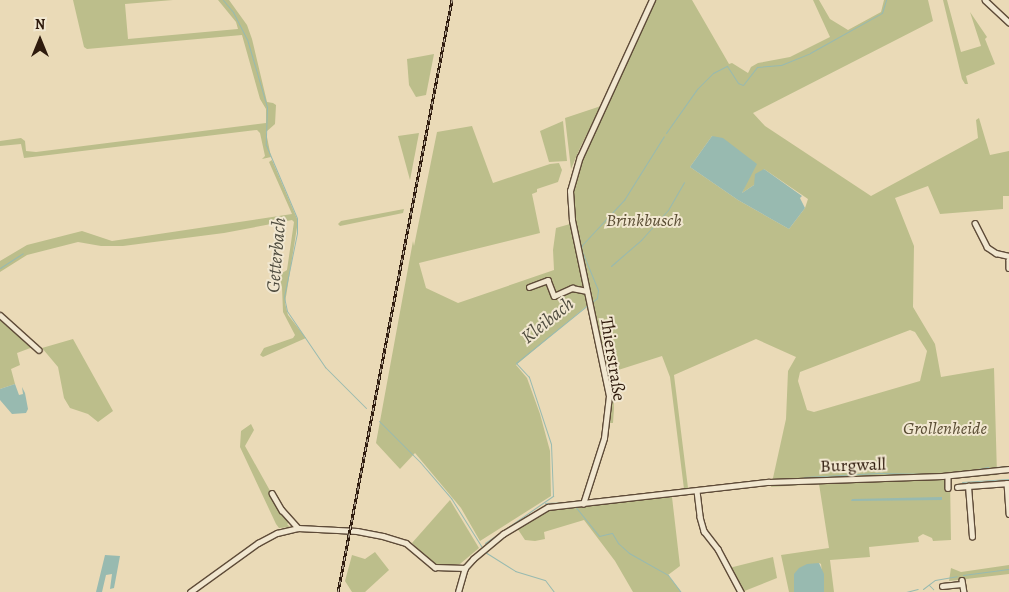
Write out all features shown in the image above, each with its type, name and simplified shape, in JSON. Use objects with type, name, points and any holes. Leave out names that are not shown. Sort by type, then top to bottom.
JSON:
[{"type":"street","name":"Thierstraße","points":[[578,504],[604,438],[609,405],[608,385],[572,220],[570,201],[572,180],[580,157],[652,0]]},
{"type":"street","points":[[985,0],[1009,22]]},
{"type":"street","points":[[975,223],[987,247],[1009,258],[1009,268]]},
{"type":"street","points":[[528,287],[548,280],[554,296],[572,288],[587,291]]},
{"type":"street","points":[[0,315],[39,350]]},
{"type":"street","name":"Burgwall","points":[[578,504],[777,482],[948,476],[1009,469]]},
{"type":"street","points":[[948,476],[948,488]]},
{"type":"street","points":[[957,487],[1008,483],[1009,514]]},
{"type":"street","points":[[968,486],[972,537]]},
{"type":"street","points":[[697,491],[700,517],[704,530],[718,549],[741,592]]},
{"type":"street","points":[[272,493],[282,510],[298,528]]},
{"type":"street","points":[[458,592],[465,568],[486,547],[541,509],[578,504]]},
{"type":"street","points":[[190,592],[258,542],[277,533],[298,528],[358,531],[383,536],[406,542],[434,567],[465,568]]},
{"type":"street","points":[[942,586],[961,582],[964,592]]},
{"type":"green space","points":[[73,0],[173,0],[125,4],[128,39],[238,29],[236,22],[218,0],[229,0],[247,25],[267,102],[276,105],[275,124],[266,132],[271,157],[262,159],[265,156],[260,133],[257,130],[24,158],[21,144],[0,146],[0,141],[21,138],[25,141],[26,151],[36,152],[266,123],[266,109],[260,99],[242,35],[87,49],[84,47]]},
{"type":"green space","points":[[654,0],[692,0],[729,64],[732,63],[748,73],[751,67],[758,63],[790,57],[830,37],[813,0],[819,0],[830,19],[848,30],[881,12],[884,0],[928,0],[933,21],[753,113],[765,126],[871,196],[978,138],[976,120],[979,118],[990,155],[1009,151],[1009,196],[1003,196],[1003,209],[940,214],[928,186],[895,198],[914,246],[913,307],[935,344],[941,377],[994,368],[997,475],[950,479],[951,540],[933,541],[932,538],[923,534],[918,537],[919,542],[869,547],[870,557],[830,560],[834,592],[824,592],[821,564],[819,563],[794,577],[794,592],[789,592],[781,555],[829,548],[819,484],[771,487],[786,419],[788,371],[796,357],[756,339],[674,375],[688,488],[684,489],[670,377],[662,356],[612,372],[614,408],[613,423],[610,423],[612,405],[608,368],[573,220],[572,191],[576,171]],"holes":[[[712,136],[752,169],[742,193],[754,185],[764,169],[808,199],[805,208],[789,229],[738,200],[690,167]],[[910,330],[915,332],[927,351],[920,381],[814,412],[807,410],[798,381],[800,372]]]},
{"type":"green space","points":[[943,0],[947,0],[961,52],[981,46],[970,12],[987,37],[985,39],[995,64],[966,76],[968,84],[965,84],[962,79]]},
{"type":"green space","points":[[434,54],[426,95],[416,97],[409,85],[407,59]]},
{"type":"green space","points":[[601,106],[580,148],[571,169],[565,118]]},
{"type":"green space","points":[[563,121],[567,161],[549,162],[540,131]]},
{"type":"green space","points":[[472,126],[493,183],[550,164],[559,163],[562,170],[558,182],[537,189],[537,192],[532,194],[540,233],[419,263],[426,288],[458,303],[554,270],[553,250],[556,228],[570,224],[588,305],[516,365],[527,378],[540,414],[550,451],[551,496],[480,541],[461,508],[415,453],[400,469],[376,443],[413,241],[414,246],[437,132]]},
{"type":"green space","points":[[419,133],[410,180],[398,136]]},
{"type":"green space","points":[[272,160],[298,221],[285,303],[288,315],[306,338],[263,357],[260,355],[264,348],[293,338],[295,335],[283,312],[282,287],[280,284],[268,285],[267,282],[287,270],[294,222],[292,220],[224,233],[123,246],[101,246],[78,242],[27,255],[0,272],[0,261],[27,245],[82,231],[112,241],[292,214],[269,162]]},
{"type":"green space","points":[[404,209],[403,213],[340,226],[338,224],[341,221]]},
{"type":"green space","points":[[0,320],[33,347],[17,353],[20,365],[11,369],[15,384],[0,389]]},
{"type":"green space","points":[[73,339],[113,411],[98,422],[88,414],[70,408],[64,398],[58,367],[42,348]]},
{"type":"green space","points":[[251,424],[254,430],[245,446],[283,514],[290,522],[287,524],[290,527],[279,528],[276,524],[240,447],[241,431]]},
{"type":"green space","points":[[672,497],[680,566],[668,575],[681,592],[633,592],[615,561],[584,520],[544,532],[545,539],[535,541],[525,540],[517,528],[549,509]]},
{"type":"green space","points":[[450,500],[479,548],[460,564],[440,566],[433,564],[412,543]]},
{"type":"green space","points":[[375,552],[389,570],[365,592],[352,592],[345,581],[352,555],[365,559]]},
{"type":"green space","points":[[773,557],[777,578],[742,592],[729,568]]},
{"type":"green space","points":[[1009,565],[1009,574],[949,581],[951,568],[961,572]]},
{"type":"water","points":[[712,136],[723,138],[757,164],[742,193],[754,185],[755,174],[764,169],[802,196],[800,198],[805,208],[789,229],[738,200],[690,167]]},
{"type":"water","points":[[15,384],[19,395],[23,394],[22,387],[25,393],[28,409],[26,413],[12,414],[0,400],[0,389]]},
{"type":"water","points":[[942,497],[942,500],[851,501],[852,499]]},
{"type":"water","points":[[105,555],[120,556],[114,588],[110,589],[112,574],[106,575],[102,592],[96,592]]},
{"type":"water","points":[[819,563],[824,574],[824,592],[794,592],[794,574],[799,568],[807,564]]},
{"type":"waterway","name":"Getterbach","points":[[223,0],[233,12],[247,39],[267,107],[266,145],[297,218],[297,233],[284,297],[287,311],[325,367],[366,408]]},
{"type":"waterway","name":"Kleibach","points":[[666,133],[697,89],[713,73],[727,66],[738,83],[743,85],[757,67],[781,65],[810,53],[882,13],[886,0]]},
{"type":"waterway","name":"Kleibach","points":[[591,303],[597,298],[598,290],[581,249],[582,245],[624,200],[664,136]]},
{"type":"waterway","points":[[611,266],[641,240],[668,210],[684,182]]},
{"type":"waterway","points":[[0,268],[23,253]]},
{"type":"waterway","name":"Kleibach","points":[[485,543],[553,496],[551,444],[529,377],[516,363],[588,305]]},
{"type":"waterway","name":"Getterbach","points":[[379,421],[420,462],[451,498],[483,549]]},
{"type":"waterway","points":[[995,467],[1009,466]]},
{"type":"waterway","points":[[964,472],[988,467]]},
{"type":"waterway","points":[[804,477],[878,473],[933,474]]},
{"type":"waterway","points":[[775,479],[800,478]]},
{"type":"waterway","points":[[962,482],[1009,479]]},
{"type":"waterway","points":[[723,485],[764,480]]},
{"type":"waterway","points":[[687,489],[718,485]]},
{"type":"waterway","points":[[627,496],[681,490]]},
{"type":"waterway","points":[[545,503],[571,502]]},
{"type":"waterway","points":[[574,505],[599,536],[612,533],[618,543],[629,553],[668,575],[681,592]]},
{"type":"waterway","name":"Getterbach","points":[[485,552],[515,571],[545,580],[554,592]]},
{"type":"waterway","points":[[963,575],[1009,569]]},
{"type":"waterway","points":[[923,589],[935,580],[957,576]]},
{"type":"waterway","points":[[929,585],[933,589]]},
{"type":"waterway","points":[[906,592],[918,589]]},
{"type":"railway","points":[[338,592],[452,0]]},
{"type":"park label","name":"Brinkbusch","points":[[644,220]]},
{"type":"park label","name":"Grollenheide","points":[[945,428]]}]
